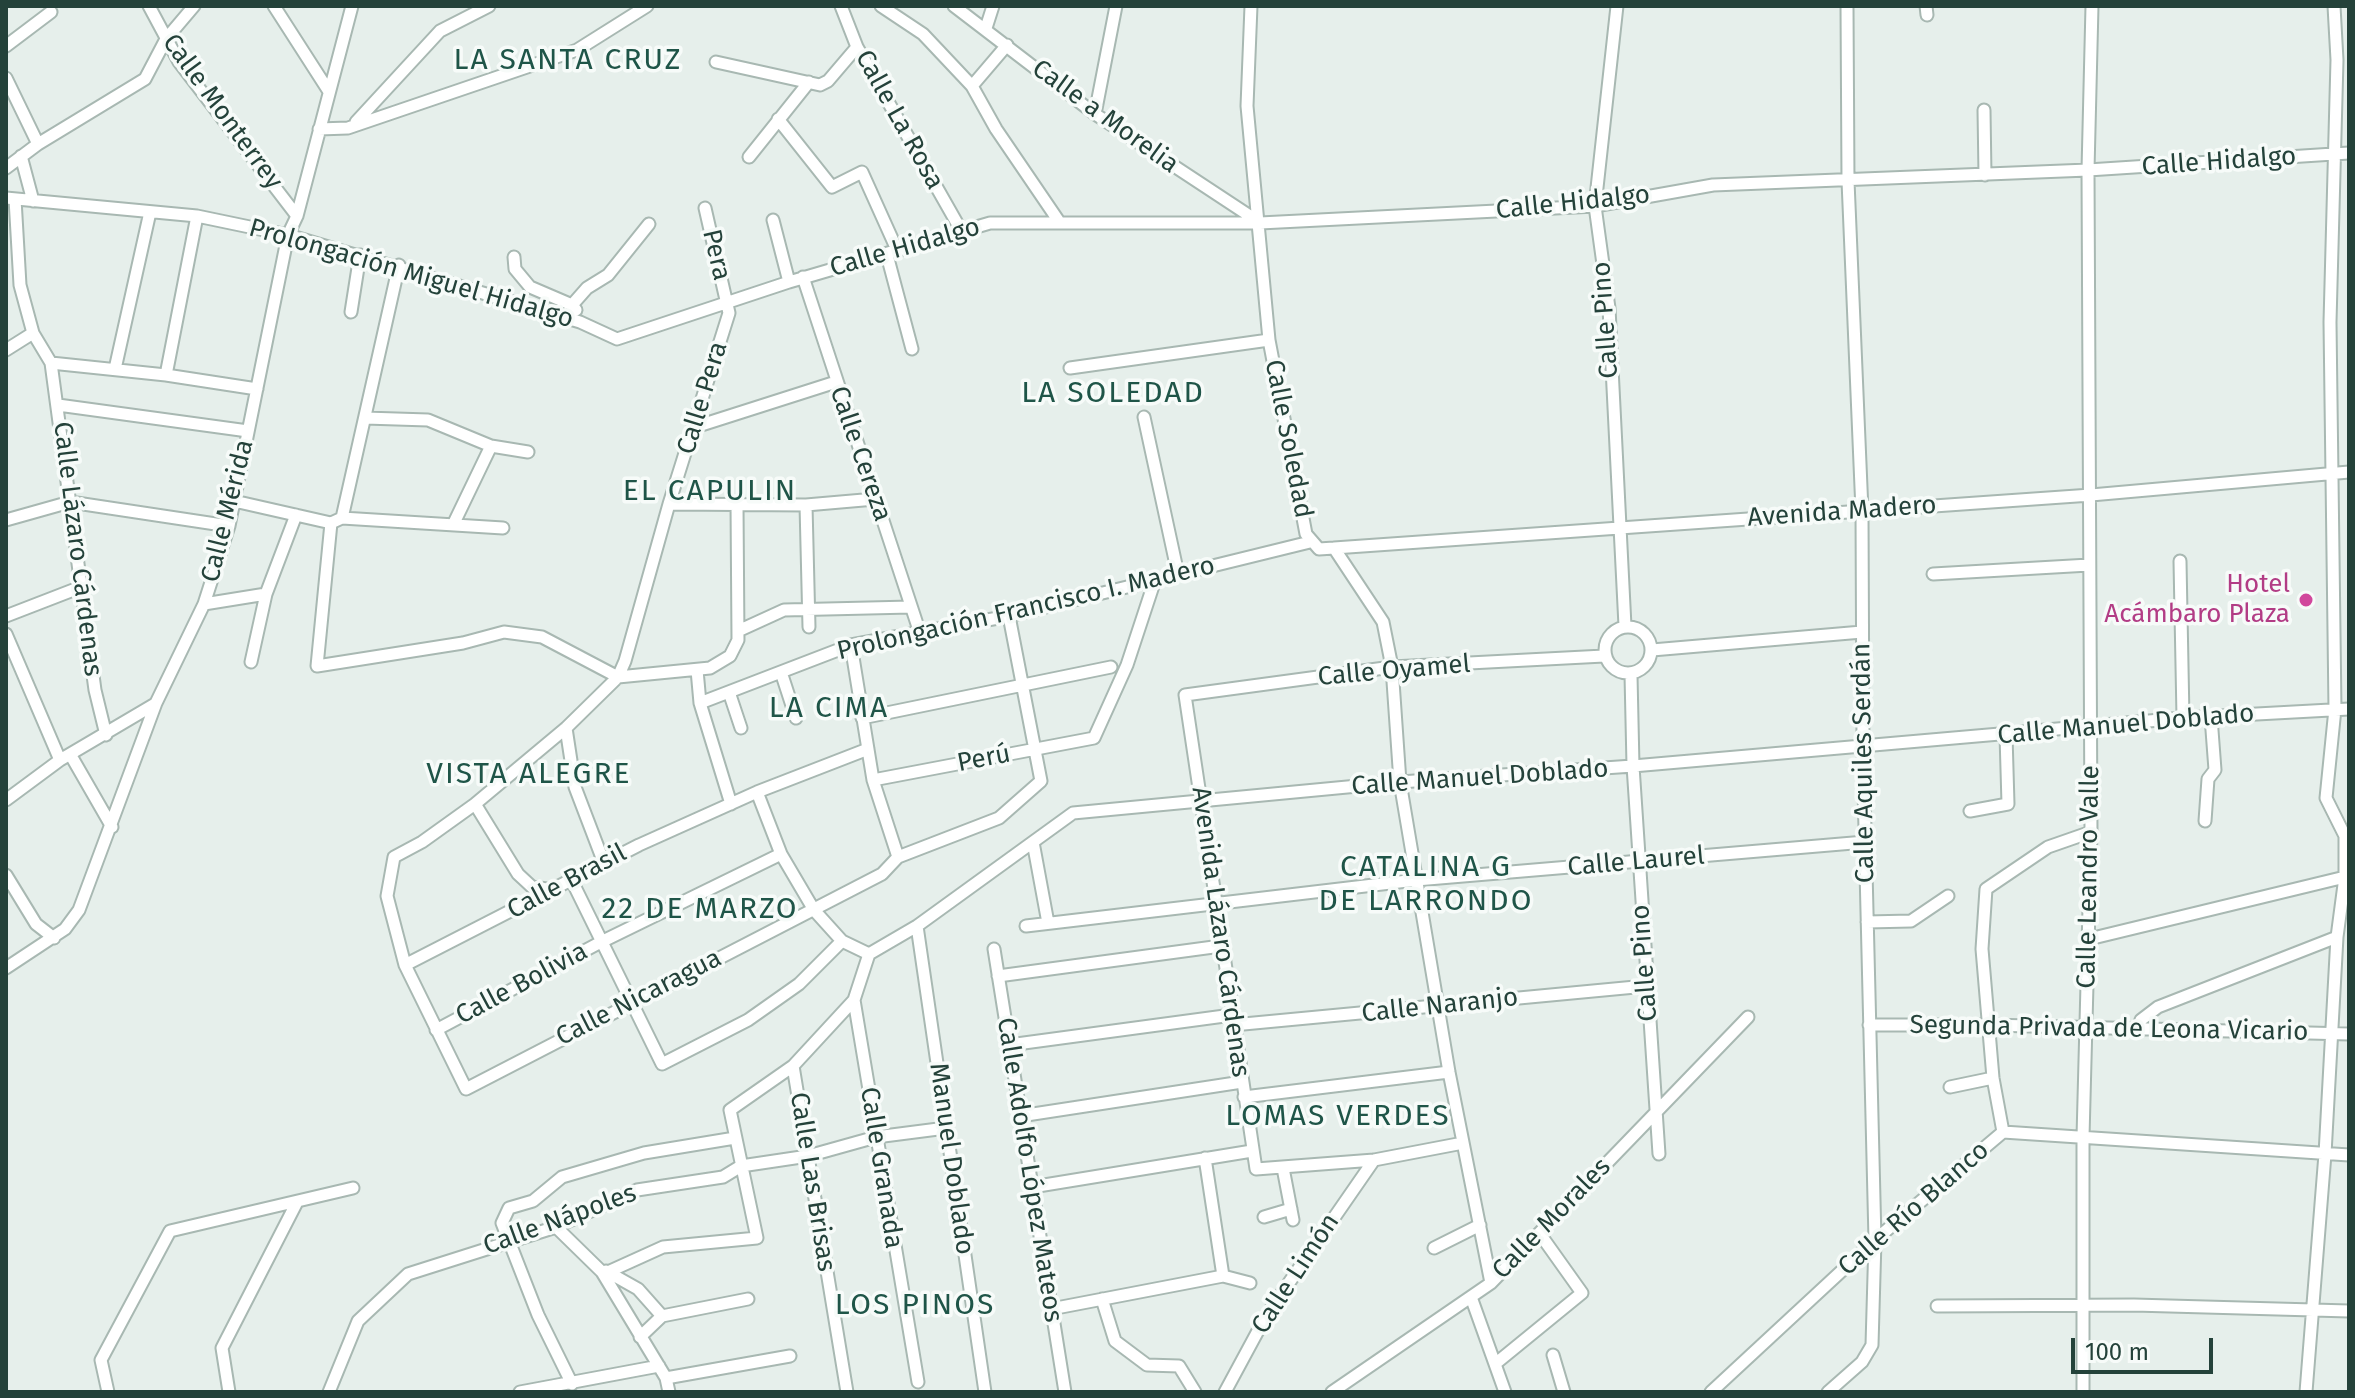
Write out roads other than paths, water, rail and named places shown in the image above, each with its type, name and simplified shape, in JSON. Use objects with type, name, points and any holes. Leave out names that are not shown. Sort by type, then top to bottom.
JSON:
[{"type":"street","name":"Calle Monterrey","points":[[149,6],[179,62],[297,216]]},
{"type":"street","points":[[6,168],[38,144],[145,79],[166,39],[194,6]]},
{"type":"street","points":[[274,6],[328,90]]},
{"type":"street","name":"Calle Mérida","points":[[6,968],[54,938],[79,910],[156,703],[204,604],[229,526],[288,235],[297,216],[352,6]]},
{"type":"street","points":[[348,128],[363,118],[440,31],[489,6]]},
{"type":"street","points":[[319,129],[348,128],[577,50],[647,6]]},
{"type":"street","name":"Calle La Rosa","points":[[841,6],[857,47],[962,232]]},
{"type":"street","points":[[881,6],[923,34],[972,86],[996,129],[1060,223]]},
{"type":"street","name":"Calle a Morelia","points":[[954,6],[1095,114],[1260,223]]},
{"type":"street","points":[[986,28],[993,6]]},
{"type":"street","points":[[1095,114],[1116,6]]},
{"type":"street","name":"Calle Soledad","points":[[1251,6],[1247,106],[1269,340],[1310,542],[1319,549],[1334,548],[1383,622],[1392,667],[1400,782],[1416,880],[1440,1005],[1449,1072],[1491,1283]]},
{"type":"street","name":"Calle Pino","points":[[1617,6],[1595,206],[1609,308],[1617,529],[1625,626]]},
{"type":"street","name":"Calle Aquiles Serdán","points":[[1828,1392],[1862,1362],[1872,1345],[1875,1240],[1863,747],[1862,511],[1848,181],[1847,6]]},
{"type":"street","name":"Calle Leandro Valle","points":[[2083,1392],[2083,1137],[2091,832],[2088,170],[2092,6]]},
{"type":"street","points":[[2306,1392],[2325,1154],[2337,937],[2345,877],[2345,836],[2326,798],[2335,709],[2331,473],[2334,154],[2343,60],[2334,6]]},
{"type":"street","points":[[6,46],[51,12]]},
{"type":"street","points":[[972,86],[1007,45]]},
{"type":"street","points":[[716,62],[815,83],[828,81],[857,47]]},
{"type":"street","points":[[6,78],[38,144]]},
{"type":"street","points":[[749,157],[778,119],[815,83]]},
{"type":"street","points":[[1984,110],[1985,175]]},
{"type":"street","points":[[778,119],[832,187],[862,172],[892,254],[912,349]]},
{"type":"street","name":"Calle Hidalgo","points":[[803,277],[892,254],[990,223],[1260,223],[1595,206],[1713,185],[2088,170],[2349,153]]},
{"type":"street","points":[[21,156],[33,201]]},
{"type":"street","points":[[10,198],[20,285],[33,333],[51,363],[166,375],[257,389]]},
{"type":"street","name":"Prolongación Miguel Hidalgo","points":[[10,198],[197,216],[288,235],[399,265],[580,322],[617,339],[803,277]]},
{"type":"street","name":"Pera","points":[[705,208],[727,302]]},
{"type":"street","points":[[115,369],[150,212]]},
{"type":"street","points":[[166,375],[197,216]]},
{"type":"street","points":[[773,220],[789,282]]},
{"type":"street","points":[[572,305],[587,288],[608,275],[649,224]]},
{"type":"street","points":[[351,312],[360,255]]},
{"type":"street","points":[[514,257],[515,269],[530,287],[572,305],[580,322]]},
{"type":"street","points":[[399,265],[365,418],[336,521],[317,666],[463,643],[504,632],[542,637],[624,677],[710,668],[730,656],[738,640],[737,504]]},
{"type":"street","name":"Calle Cereza","points":[[803,277],[919,630]]},
{"type":"street","name":"Calle Pera","points":[[624,677],[625,661],[669,504],[729,313],[727,302]]},
{"type":"street","points":[[6,350],[33,333]]},
{"type":"street","points":[[1070,368],[1269,340]]},
{"type":"street","name":"Calle Lázaro Cárdenas","points":[[51,363],[95,690],[106,735]]},
{"type":"street","points":[[695,427],[836,382]]},
{"type":"street","points":[[58,405],[248,431]]},
{"type":"street","points":[[1144,417],[1178,574]]},
{"type":"street","points":[[365,418],[428,420],[491,446],[528,452]]},
{"type":"street","points":[[453,525],[491,446]]},
{"type":"street","name":"Avenida Madero","points":[[1334,548],[2091,495],[2349,472]]},
{"type":"street","points":[[669,504],[806,505],[875,499]]},
{"type":"street","points":[[234,501],[336,521],[503,528]]},
{"type":"street","points":[[6,520],[70,502],[229,526]]},
{"type":"street","points":[[806,505],[809,627]]},
{"type":"street","points":[[251,662],[266,594],[296,515]]},
{"type":"street","name":"Prolongación Francisco I. Madero","points":[[700,703],[851,645],[919,630],[1009,616],[1154,583],[1178,574],[1310,542]]},
{"type":"street","points":[[2180,561],[2183,718]]},
{"type":"street","points":[[1933,574],[2089,565]]},
{"type":"street","name":"Perú","points":[[873,780],[1094,738],[1127,665],[1154,583]]},
{"type":"street","points":[[6,616],[81,587]]},
{"type":"street","points":[[204,604],[266,594]]},
{"type":"street","points":[[738,631],[784,610],[809,606],[911,607]]},
{"type":"street","points":[[1009,616],[1034,749]]},
{"type":"street","points":[[1625,626],[1644,632],[1652,650],[1646,666],[1631,675],[1614,670],[1604,656],[1608,636],[1625,626]]},
{"type":"street","points":[[1652,650],[1862,632]]},
{"type":"street","points":[[6,634],[65,757],[112,827]]},
{"type":"street","points":[[851,645],[873,780],[898,857]]},
{"type":"street","name":"Calle Oyamel","points":[[1185,695],[1392,667],[1604,656]]},
{"type":"street","points":[[862,718],[1111,667]]},
{"type":"street","points":[[697,670],[700,703],[731,804]]},
{"type":"street","points":[[781,672],[796,718]]},
{"type":"street","name":"Calle Pino","points":[[1631,675],[1633,766],[1659,1154]]},
{"type":"street","points":[[436,1030],[405,965],[387,896],[394,857],[475,804],[624,677]]},
{"type":"street","points":[[729,692],[741,728]]},
{"type":"street","name":"Avenida Lázaro Cárdenas","points":[[1185,695],[1252,1151],[1256,1169],[1283,1168]]},
{"type":"street","points":[[6,800],[65,757],[156,703]]},
{"type":"street","name":"Calle Manuel Doblado","points":[[866,952],[917,926],[1073,813],[1400,782],[1633,766],[2183,718],[2349,709]]},
{"type":"street","points":[[2205,821],[2208,779],[2215,770],[2211,717]]},
{"type":"street","points":[[566,728],[575,787],[604,863]]},
{"type":"street","points":[[1970,811],[2008,804],[2006,735]]},
{"type":"street","name":"Calle Brasil","points":[[405,965],[604,863],[757,792],[868,749]]},
{"type":"street","name":"Calle Nicaragua","points":[[436,1030],[466,1089],[630,1001],[882,874],[898,857],[999,818],[1041,781],[1034,749]]},
{"type":"street","points":[[606,1272],[663,1247],[757,1238],[730,1110],[793,1066],[854,1000],[866,952],[845,942],[814,910],[781,854],[757,792]]},
{"type":"street","points":[[475,804],[518,874],[532,887],[554,890]]},
{"type":"street","points":[[2335,815],[2349,814]]},
{"type":"street","points":[[2003,1132],[1993,1078],[1982,949],[1986,889],[2048,847],[2091,832]]},
{"type":"street","points":[[1033,842],[1048,923]]},
{"type":"street","name":"Calle Laurel","points":[[1026,926],[1416,880],[1865,842]]},
{"type":"street","name":"Calle Bolivia","points":[[436,1030],[601,942],[781,854]]},
{"type":"street","points":[[6,875],[36,924],[54,938]]},
{"type":"street","points":[[2089,939],[2345,877]]},
{"type":"street","points":[[572,881],[662,1064],[748,1020],[799,984],[845,942]]},
{"type":"street","points":[[1867,922],[1911,921],[1948,896]]},
{"type":"street","name":"Manuel Doblado","points":[[917,926],[985,1392]]},
{"type":"street","points":[[2137,1031],[2141,1020],[2158,1007],[2337,937]]},
{"type":"street","points":[[998,976],[1221,946]]},
{"type":"street","name":"Calle Adolfo López Mateos","points":[[994,949],[1065,1392]]},
{"type":"street","name":"Calle Naranjo","points":[[1009,1045],[1233,1020],[1646,986]]},
{"type":"street","name":"Calle Granada","points":[[854,1000],[918,1382]]},
{"type":"street","name":"Calle Morales","points":[[1332,1392],[1491,1283],[1748,1017]]},
{"type":"street","name":"Segunda Privada de Leona Vicario","points":[[1869,1025],[2349,1034]]},
{"type":"street","name":"Calle Las Brisas","points":[[793,1066],[847,1392]]},
{"type":"street","points":[[1244,1097],[1449,1072]]},
{"type":"street","points":[[1950,1087],[1993,1078]]},
{"type":"street","points":[[1020,1116],[1242,1082]]},
{"type":"street","points":[[876,1137],[946,1128]]},
{"type":"street","name":"Calle Río Blanco","points":[[1711,1392],[1875,1240],[2003,1132],[2349,1155]]},
{"type":"street","name":"Calle Nápoles","points":[[329,1392],[358,1321],[408,1274],[556,1227],[637,1190],[723,1177],[741,1166],[808,1156],[876,1137]]},
{"type":"street","points":[[572,1384],[538,1315],[502,1223],[509,1208],[533,1201],[562,1177],[644,1153],[735,1138]]},
{"type":"street","points":[[1264,1217],[1292,1214],[1283,1168],[1374,1160],[1463,1143]]},
{"type":"street","points":[[1032,1187],[1252,1151]]},
{"type":"street","points":[[1205,1158],[1223,1276]]},
{"type":"street","name":"Calle Limón","points":[[1225,1392],[1266,1316],[1374,1160]]},
{"type":"street","points":[[108,1392],[101,1360],[170,1231],[353,1188]]},
{"type":"street","points":[[229,1392],[222,1348],[297,1202]]},
{"type":"street","points":[[1434,1248],[1480,1225]]},
{"type":"street","points":[[556,1227],[606,1272],[638,1289],[662,1316]]},
{"type":"street","points":[[1495,1364],[1582,1293],[1540,1234]]},
{"type":"street","points":[[606,1272],[640,1337],[666,1378],[669,1392]]},
{"type":"street","points":[[1051,1309],[1223,1276],[1250,1283]]},
{"type":"street","points":[[1471,1297],[1505,1392]]},
{"type":"street","points":[[640,1337],[662,1316],[748,1299]]},
{"type":"street","points":[[1102,1299],[1115,1341],[1147,1365],[1179,1366],[1195,1392]]},
{"type":"street","points":[[1937,1306],[2082,1305],[2349,1311]]},
{"type":"street","points":[[1553,1355],[1560,1391]]},
{"type":"street","points":[[666,1378],[790,1356]]},
{"type":"street","points":[[520,1392],[659,1366]]},
{"type":"place","name":"Hotel Acámbaro Plaza","points":[[2306,600]]},
{"type":"district","name":"LA SANTA CRUZ","points":[[568,61]]},
{"type":"district","name":"LA SOLEDAD","points":[[1113,394]]},
{"type":"district","name":"EL CAPULIN","points":[[710,492]]},
{"type":"district","name":"LA CIMA","points":[[829,709]]},
{"type":"district","name":"VISTA ALEGRE","points":[[529,775]]},
{"type":"district","name":"CATALINA G DE LARRONDO","points":[[1426,885]]},
{"type":"district","name":"22 DE MARZO","points":[[700,910]]},
{"type":"district","name":"LOMAS VERDES","points":[[1338,1117]]},
{"type":"district","name":"LOS PINOS","points":[[915,1306]]}]
